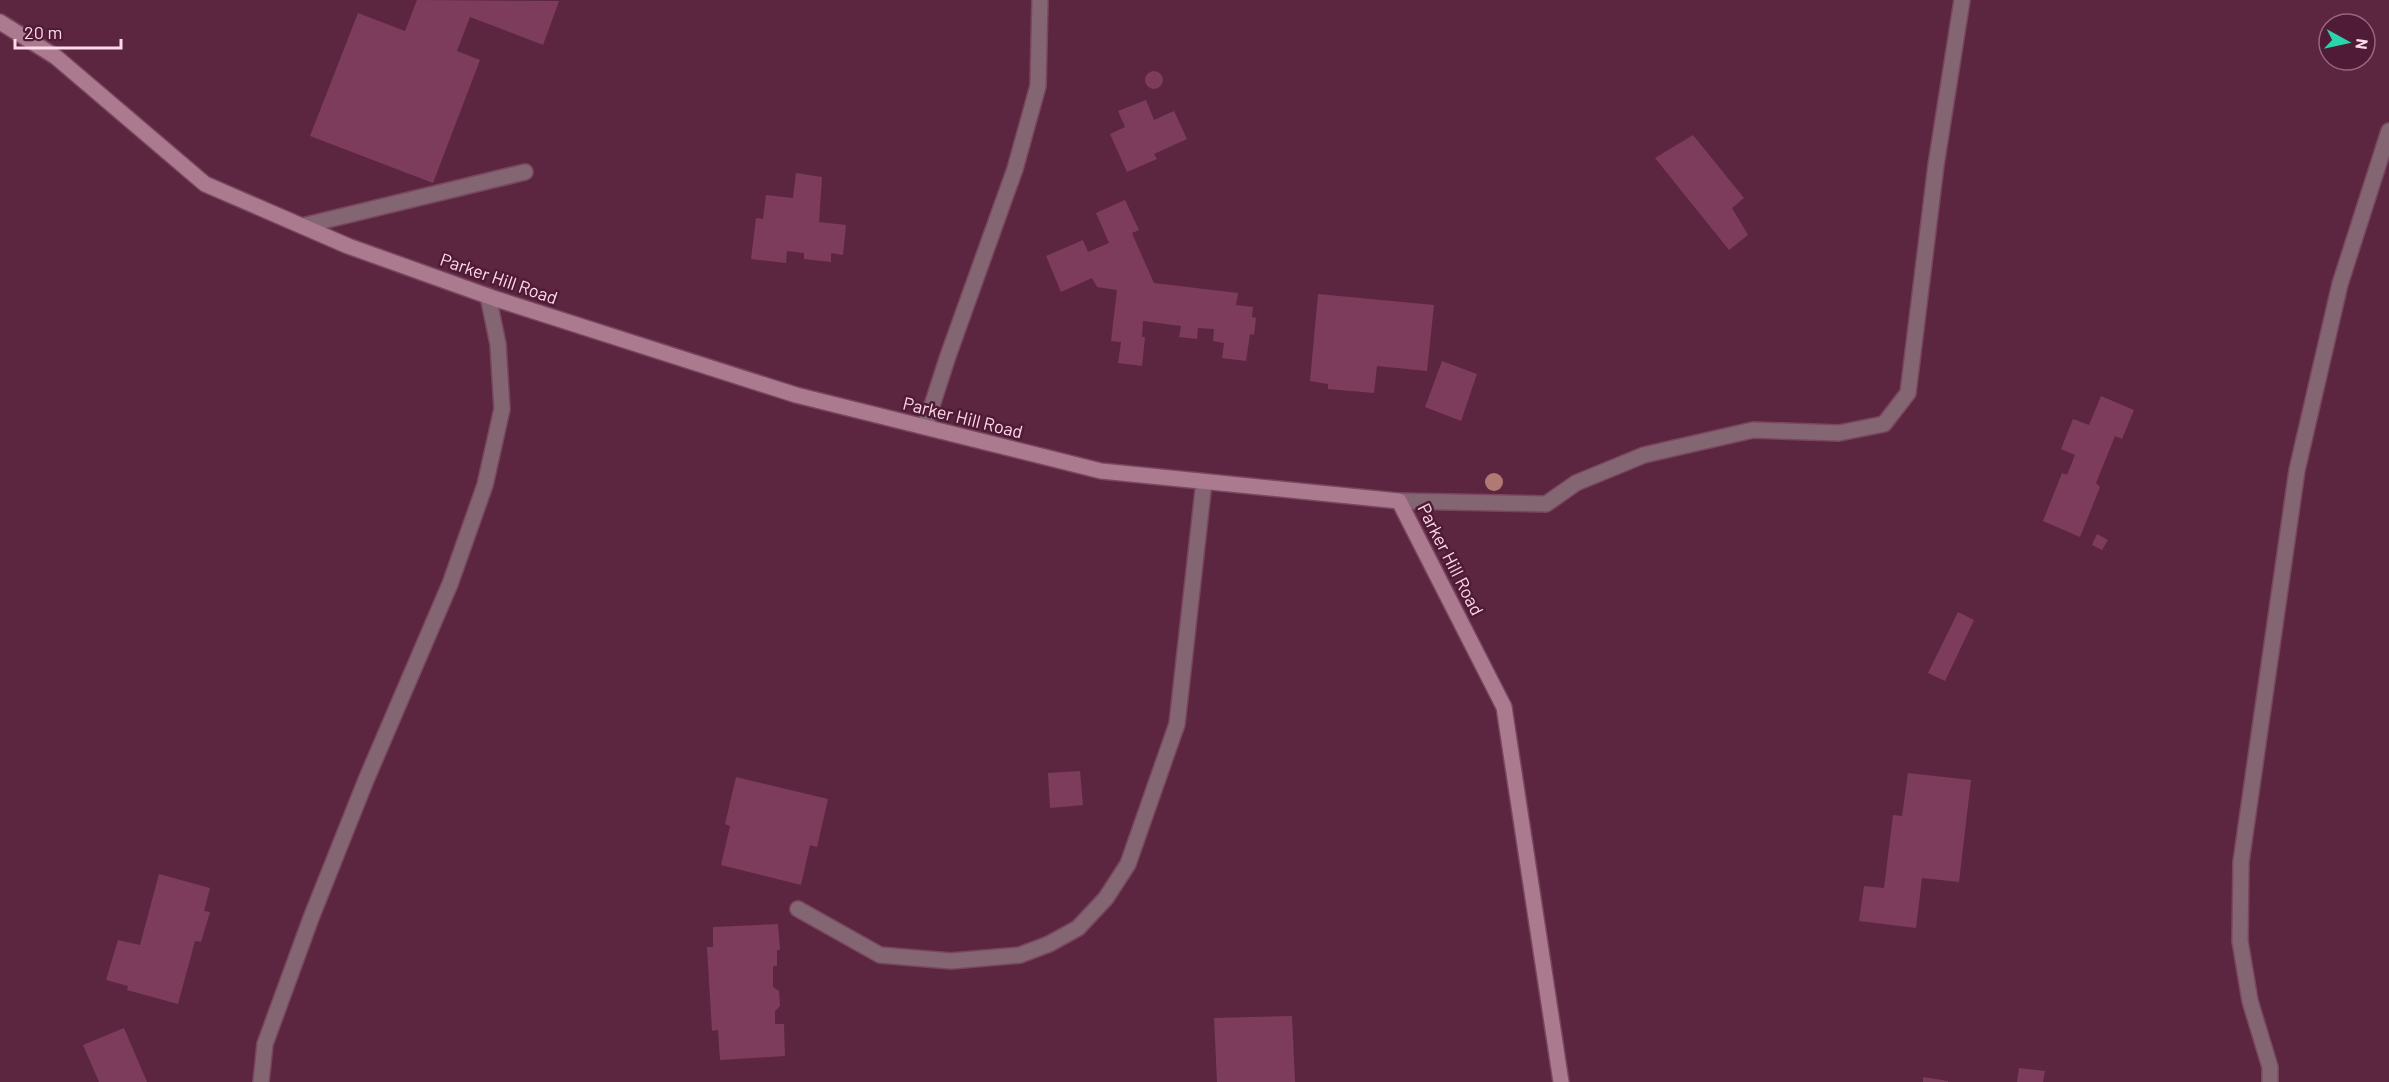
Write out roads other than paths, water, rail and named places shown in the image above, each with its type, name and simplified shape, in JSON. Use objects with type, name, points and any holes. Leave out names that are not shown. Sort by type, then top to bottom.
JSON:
[{"type":"street","name":"Parker Hill Road","points":[[0,22],[56,57],[205,184],[348,246],[488,296],[796,395],[1101,471],[1399,501],[1504,707],[1561,1082]]},
{"type":"lane","points":[[925,427],[948,356],[1016,169],[1035,96],[1040,42],[1040,0]]},
{"type":"lane","points":[[1399,501],[1546,504],[1576,483],[1644,455],[1753,430],[1839,433],[1884,424],[1908,393],[1936,165],[1962,0]]},
{"type":"lane","points":[[2270,1082],[2270,1067],[2250,1001],[2240,941],[2241,862],[2297,470],[2340,284],[2389,131]]},
{"type":"lane","points":[[302,226],[525,172]]},
{"type":"lane","points":[[261,1082],[265,1044],[311,918],[366,780],[450,584],[485,485],[502,409],[498,344],[488,296]]},
{"type":"lane","points":[[798,909],[880,955],[951,961],[1020,955],[1049,944],[1078,928],[1106,898],[1128,864],[1177,724],[1204,482]]}]
